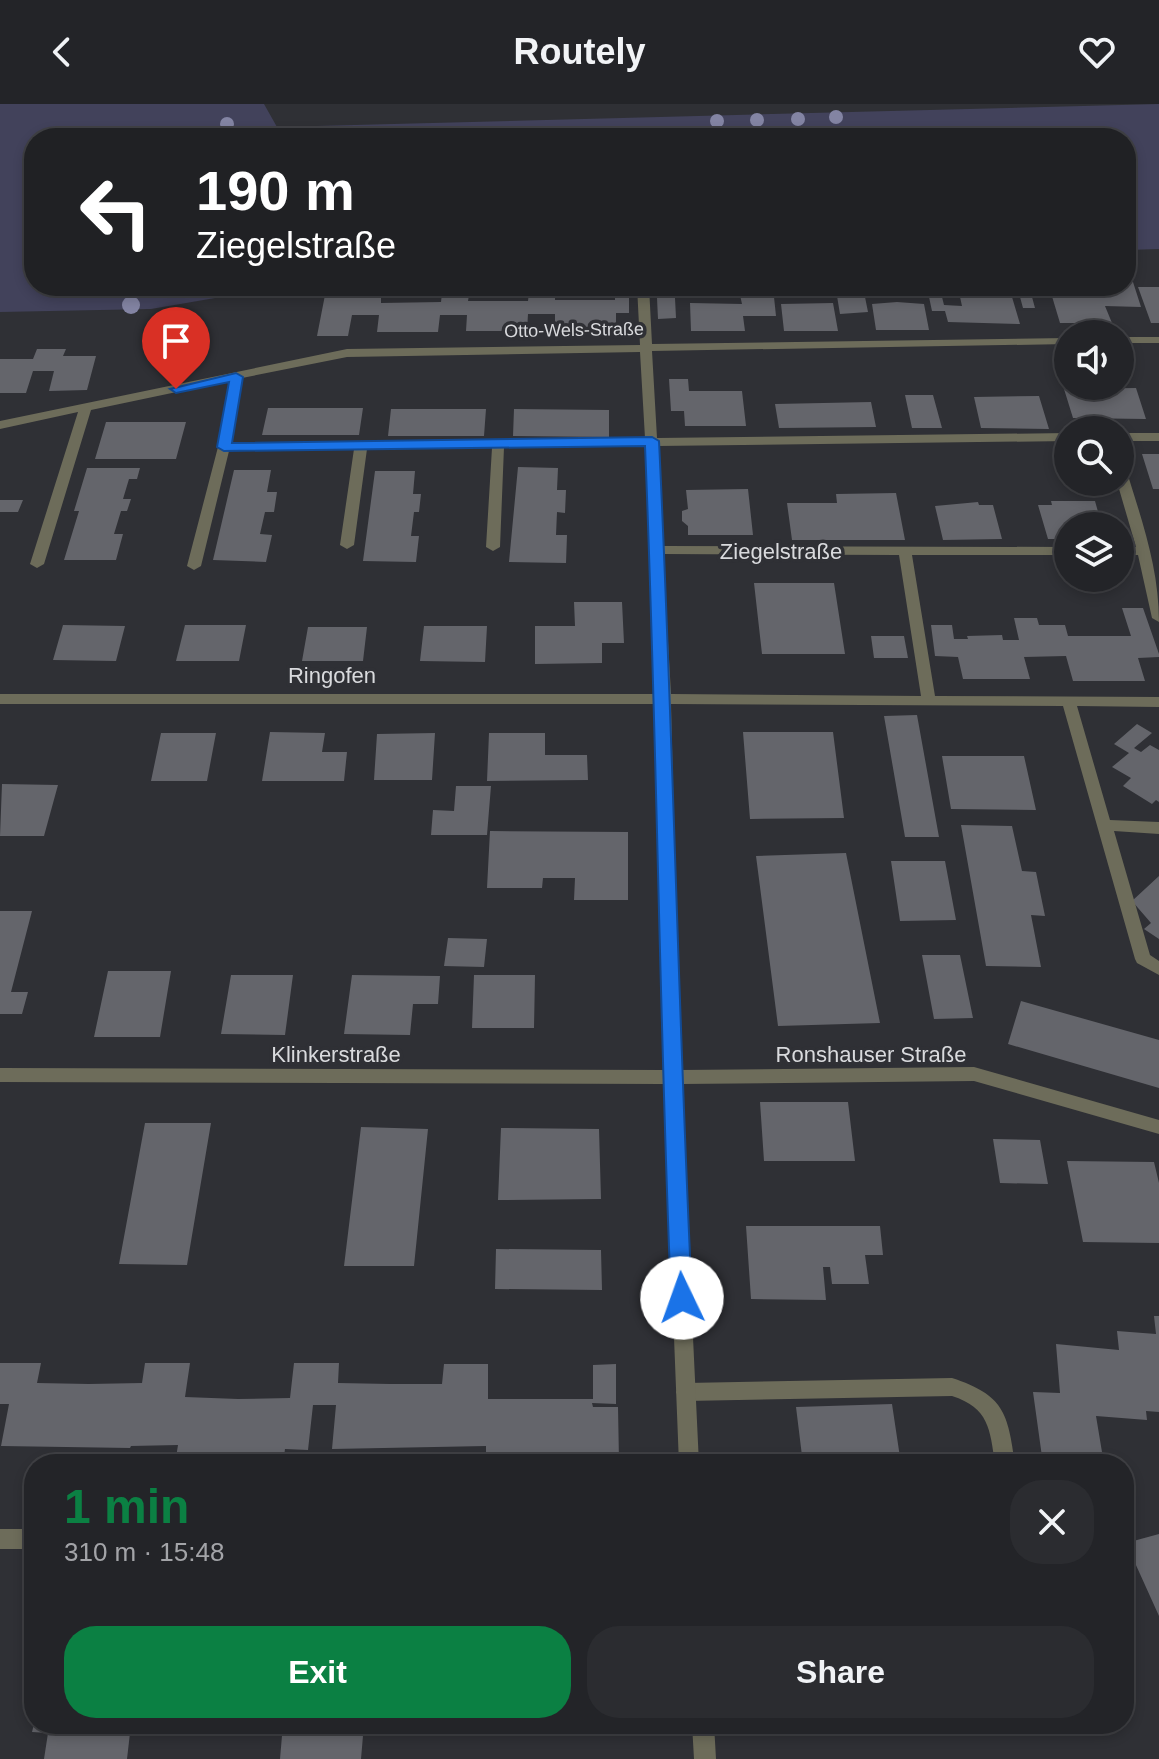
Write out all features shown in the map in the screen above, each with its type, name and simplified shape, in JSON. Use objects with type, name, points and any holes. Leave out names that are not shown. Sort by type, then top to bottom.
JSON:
[{"type":"street","points":[[644,296],[664,699],[672,1077],[689,1454]]},
{"type":"street","points":[[1134,340],[1159,340]]},
{"type":"street","name":"Otto-Wels-Straße","points":[[0,425],[347,353],[1054,341]]},
{"type":"street","points":[[194,566],[224,447],[236,377]]},
{"type":"street","points":[[37,564],[86,407]]},
{"type":"street","points":[[224,447],[1054,437]]},
{"type":"street","points":[[1134,437],[1159,437]]},
{"type":"street","points":[[347,545],[361,446]]},
{"type":"street","points":[[493,547],[498,446]]},
{"type":"street","points":[[1128,496],[1159,618]]},
{"type":"street","name":"Ziegelstraße","points":[[658,550],[1054,551]]},
{"type":"street","points":[[1134,551],[1144,551]]},
{"type":"street","points":[[905,552],[929,701]]},
{"type":"street","name":"Ringofen","points":[[0,699],[1159,702]]},
{"type":"street","points":[[1069,703],[1143,959],[1159,969]]},
{"type":"street","points":[[1105,825],[1159,828]]},
{"type":"street","name":"Ronshauser Straße","points":[[672,1077],[974,1074],[1159,1127]]},
{"type":"street","name":"Klinkerstraße","points":[[0,1075],[672,1077]]},
{"type":"street","points":[[686,1392],[952,1387],[984,1400],[996,1414],[1003,1454]]},
{"type":"street","points":[[0,1539],[24,1539]]},
{"type":"street","points":[[704,1734],[705,1759]]},
{"type":"shaded area","points":[[0,104],[264,104],[277,127],[1159,104],[1159,249],[1136,250],[1136,128],[24,128],[24,296],[227,296],[151,309],[0,312]]},
{"type":"building","points":[[1138,287],[1159,287],[1159,323],[1151,323]]},
{"type":"building","points":[[1136,291],[1141,307],[1105,306],[1111,320],[1059,320],[1052,296],[1136,296]]},
{"type":"building","points":[[325,296],[381,296],[381,303],[441,302],[442,296],[469,296],[468,301],[528,301],[529,296],[555,296],[555,300],[615,300],[615,296],[629,296],[629,313],[616,313],[616,330],[555,330],[555,314],[528,314],[527,331],[466,331],[467,315],[440,315],[438,332],[377,332],[379,315],[352,315],[348,336],[317,336]]},
{"type":"building","points":[[740,296],[774,297],[776,316],[743,316],[745,331],[691,331],[690,303],[742,304]]},
{"type":"building","points":[[837,296],[865,297],[868,312],[840,314]]},
{"type":"building","points":[[1020,296],[1032,296],[1035,308],[1023,308]]},
{"type":"building","points":[[929,297],[942,297],[944,305],[962,306],[960,297],[1012,297],[1020,324],[948,322],[945,311],[932,311]]},
{"type":"building","points":[[657,298],[675,298],[676,318],[658,319]]},
{"type":"building","points":[[833,303],[838,331],[784,331],[781,304]]},
{"type":"building","points":[[872,304],[924,304],[929,330],[876,330]]},
{"type":"building","points":[[37,349],[66,349],[63,356],[96,356],[87,390],[49,391],[54,371],[33,371],[26,393],[0,393],[0,359],[33,359]]},
{"type":"building","points":[[669,379],[688,379],[689,391],[742,391],[746,426],[685,426],[684,411],[671,411]]},
{"type":"building","points":[[1134,388],[1146,419],[1134,419],[1134,416],[1072,416],[1067,400],[1134,400]]},
{"type":"building","points":[[905,395],[933,395],[942,428],[912,428]]},
{"type":"building","points":[[1039,396],[1049,429],[981,428],[974,397]]},
{"type":"building","points":[[871,402],[876,427],[779,428],[775,404]]},
{"type":"building","points":[[268,408],[363,408],[359,435],[262,435]]},
{"type":"building","points":[[391,409],[486,409],[484,436],[388,436]]},
{"type":"building","points":[[514,409],[609,410],[609,437],[513,436]]},
{"type":"building","points":[[106,422],[186,422],[176,459],[95,459]]},
{"type":"building","points":[[1142,454],[1159,454],[1159,489],[1153,489]]},
{"type":"building","points":[[518,467],[558,468],[557,490],[566,490],[565,513],[557,512],[556,535],[567,535],[566,563],[509,562]]},
{"type":"building","points":[[87,468],[140,468],[137,479],[129,479],[123,499],[131,499],[127,511],[121,511],[114,534],[123,534],[116,560],[64,560],[79,511],[74,511]]},
{"type":"building","points":[[234,470],[271,470],[267,492],[277,492],[274,512],[265,512],[260,534],[272,535],[266,562],[213,560]]},
{"type":"building","points":[[375,471],[415,471],[413,494],[421,494],[419,512],[414,512],[411,536],[419,536],[416,562],[363,561]]},
{"type":"building","points":[[748,489],[753,535],[688,535],[688,526],[682,521],[682,511],[688,509],[686,490]]},
{"type":"building","points":[[896,493],[905,540],[792,540],[787,503],[837,503],[836,494]]},
{"type":"building","points":[[0,500],[23,500],[18,512],[0,512]]},
{"type":"building","points":[[1051,501],[1095,501],[1098,512],[1054,512],[1054,539],[1048,539],[1038,505],[1052,505]]},
{"type":"building","points":[[978,502],[979,505],[993,505],[1002,539],[943,540],[935,506]]},
{"type":"building","points":[[754,583],[834,583],[845,654],[762,654]]},
{"type":"building","points":[[574,602],[622,602],[624,643],[602,643],[602,663],[535,664],[535,626],[575,626]]},
{"type":"building","points":[[1122,608],[1143,608],[1159,654],[1159,657],[1138,658],[1145,681],[1073,681],[1066,656],[1024,657],[1030,679],[963,679],[958,657],[935,656],[931,625],[952,625],[954,639],[1002,635],[1003,640],[1019,640],[1014,618],[1037,618],[1039,625],[1065,625],[1068,636],[1131,636]]},
{"type":"building","points":[[63,625],[125,626],[116,661],[53,660]]},
{"type":"building","points":[[185,625],[246,625],[239,661],[176,661]]},
{"type":"building","points":[[424,626],[487,626],[485,662],[420,661]]},
{"type":"building","points":[[308,627],[367,627],[363,661],[302,661]]},
{"type":"building","points":[[871,636],[904,636],[908,658],[874,658]]},
{"type":"building","points":[[917,715],[939,837],[905,837],[884,716]]},
{"type":"building","points":[[1137,724],[1152,733],[1134,748],[1141,752],[1150,745],[1159,750],[1159,802],[1156,800],[1152,804],[1123,786],[1131,778],[1112,767],[1129,753],[1114,744]]},
{"type":"building","points":[[270,732],[325,733],[322,752],[347,752],[344,781],[262,781]]},
{"type":"building","points":[[743,732],[833,732],[844,818],[750,819]]},
{"type":"building","points":[[161,733],[216,733],[207,781],[151,781]]},
{"type":"building","points":[[435,733],[432,780],[374,780],[377,734]]},
{"type":"building","points":[[489,733],[545,733],[545,755],[587,755],[588,780],[487,781]]},
{"type":"building","points":[[942,756],[1024,756],[1036,810],[951,809]]},
{"type":"building","points":[[2,784],[58,785],[44,836],[0,836]]},
{"type":"building","points":[[456,786],[491,786],[487,835],[431,835],[433,810],[454,811]]},
{"type":"building","points":[[961,825],[1012,826],[1022,871],[1036,872],[1045,916],[1031,915],[1041,967],[986,966]]},
{"type":"building","points":[[490,831],[628,832],[628,900],[574,900],[575,878],[543,878],[542,888],[487,888]]},
{"type":"building","points":[[846,853],[880,1023],[778,1026],[756,856]]},
{"type":"building","points":[[891,861],[945,861],[956,920],[900,921]]},
{"type":"building","points":[[1159,876],[1159,939],[1144,929],[1151,923],[1132,901]]},
{"type":"building","points":[[0,911],[32,911],[11,992],[28,992],[22,1014],[0,1014]]},
{"type":"building","points":[[448,938],[487,939],[484,967],[444,966]]},
{"type":"building","points":[[922,955],[960,955],[973,1018],[934,1019]]},
{"type":"building","points":[[108,971],[171,971],[160,1037],[94,1037]]},
{"type":"building","points":[[231,975],[293,975],[285,1035],[221,1034]]},
{"type":"building","points":[[352,975],[440,976],[438,1004],[413,1004],[410,1035],[344,1034]]},
{"type":"building","points":[[474,975],[535,975],[534,1028],[472,1028]]},
{"type":"building","points":[[1021,1001],[1159,1040],[1159,1088],[1008,1044]]},
{"type":"building","points":[[760,1102],[848,1102],[855,1161],[764,1161]]},
{"type":"building","points":[[145,1123],[211,1123],[187,1265],[119,1264]]},
{"type":"building","points":[[361,1127],[428,1129],[414,1266],[344,1266]]},
{"type":"building","points":[[501,1128],[599,1129],[601,1199],[498,1200]]},
{"type":"building","points":[[993,1139],[1040,1140],[1048,1184],[1000,1183]]},
{"type":"building","points":[[1067,1161],[1154,1162],[1159,1183],[1159,1243],[1083,1242]]},
{"type":"building","points":[[746,1226],[880,1226],[883,1255],[865,1255],[869,1284],[832,1284],[830,1267],[823,1267],[826,1300],[751,1299]]},
{"type":"building","points":[[496,1249],[601,1250],[602,1290],[495,1289]]},
{"type":"building","points":[[1154,1316],[1159,1316],[1159,1412],[1146,1411],[1147,1420],[1096,1416],[1102,1454],[1042,1454],[1033,1392],[1060,1393],[1056,1344],[1119,1350],[1117,1331],[1156,1334]]},
{"type":"building","points":[[0,1363],[41,1363],[37,1383],[89,1384],[142,1383],[145,1363],[190,1363],[185,1397],[238,1399],[290,1398],[294,1363],[339,1363],[338,1383],[442,1384],[444,1364],[488,1364],[488,1399],[593,1399],[593,1365],[616,1364],[616,1404],[592,1403],[593,1407],[618,1407],[619,1454],[486,1454],[486,1446],[332,1449],[336,1405],[313,1405],[308,1450],[285,1449],[284,1454],[177,1454],[178,1445],[130,1448],[1,1446],[9,1404],[0,1404]]},
{"type":"building","points":[[892,1404],[900,1454],[802,1454],[796,1407]]},
{"type":"building","points":[[1159,1534],[1159,1616],[1134,1561],[1134,1541]]},
{"type":"building","points":[[48,1734],[130,1734],[127,1759],[44,1759]]},
{"type":"building","points":[[282,1734],[363,1734],[361,1759],[280,1759]]},
{"type":"route","points":[[176,389],[236,377],[224,447],[498,446],[652,441],[664,699],[672,1077],[682,1298]]}]
